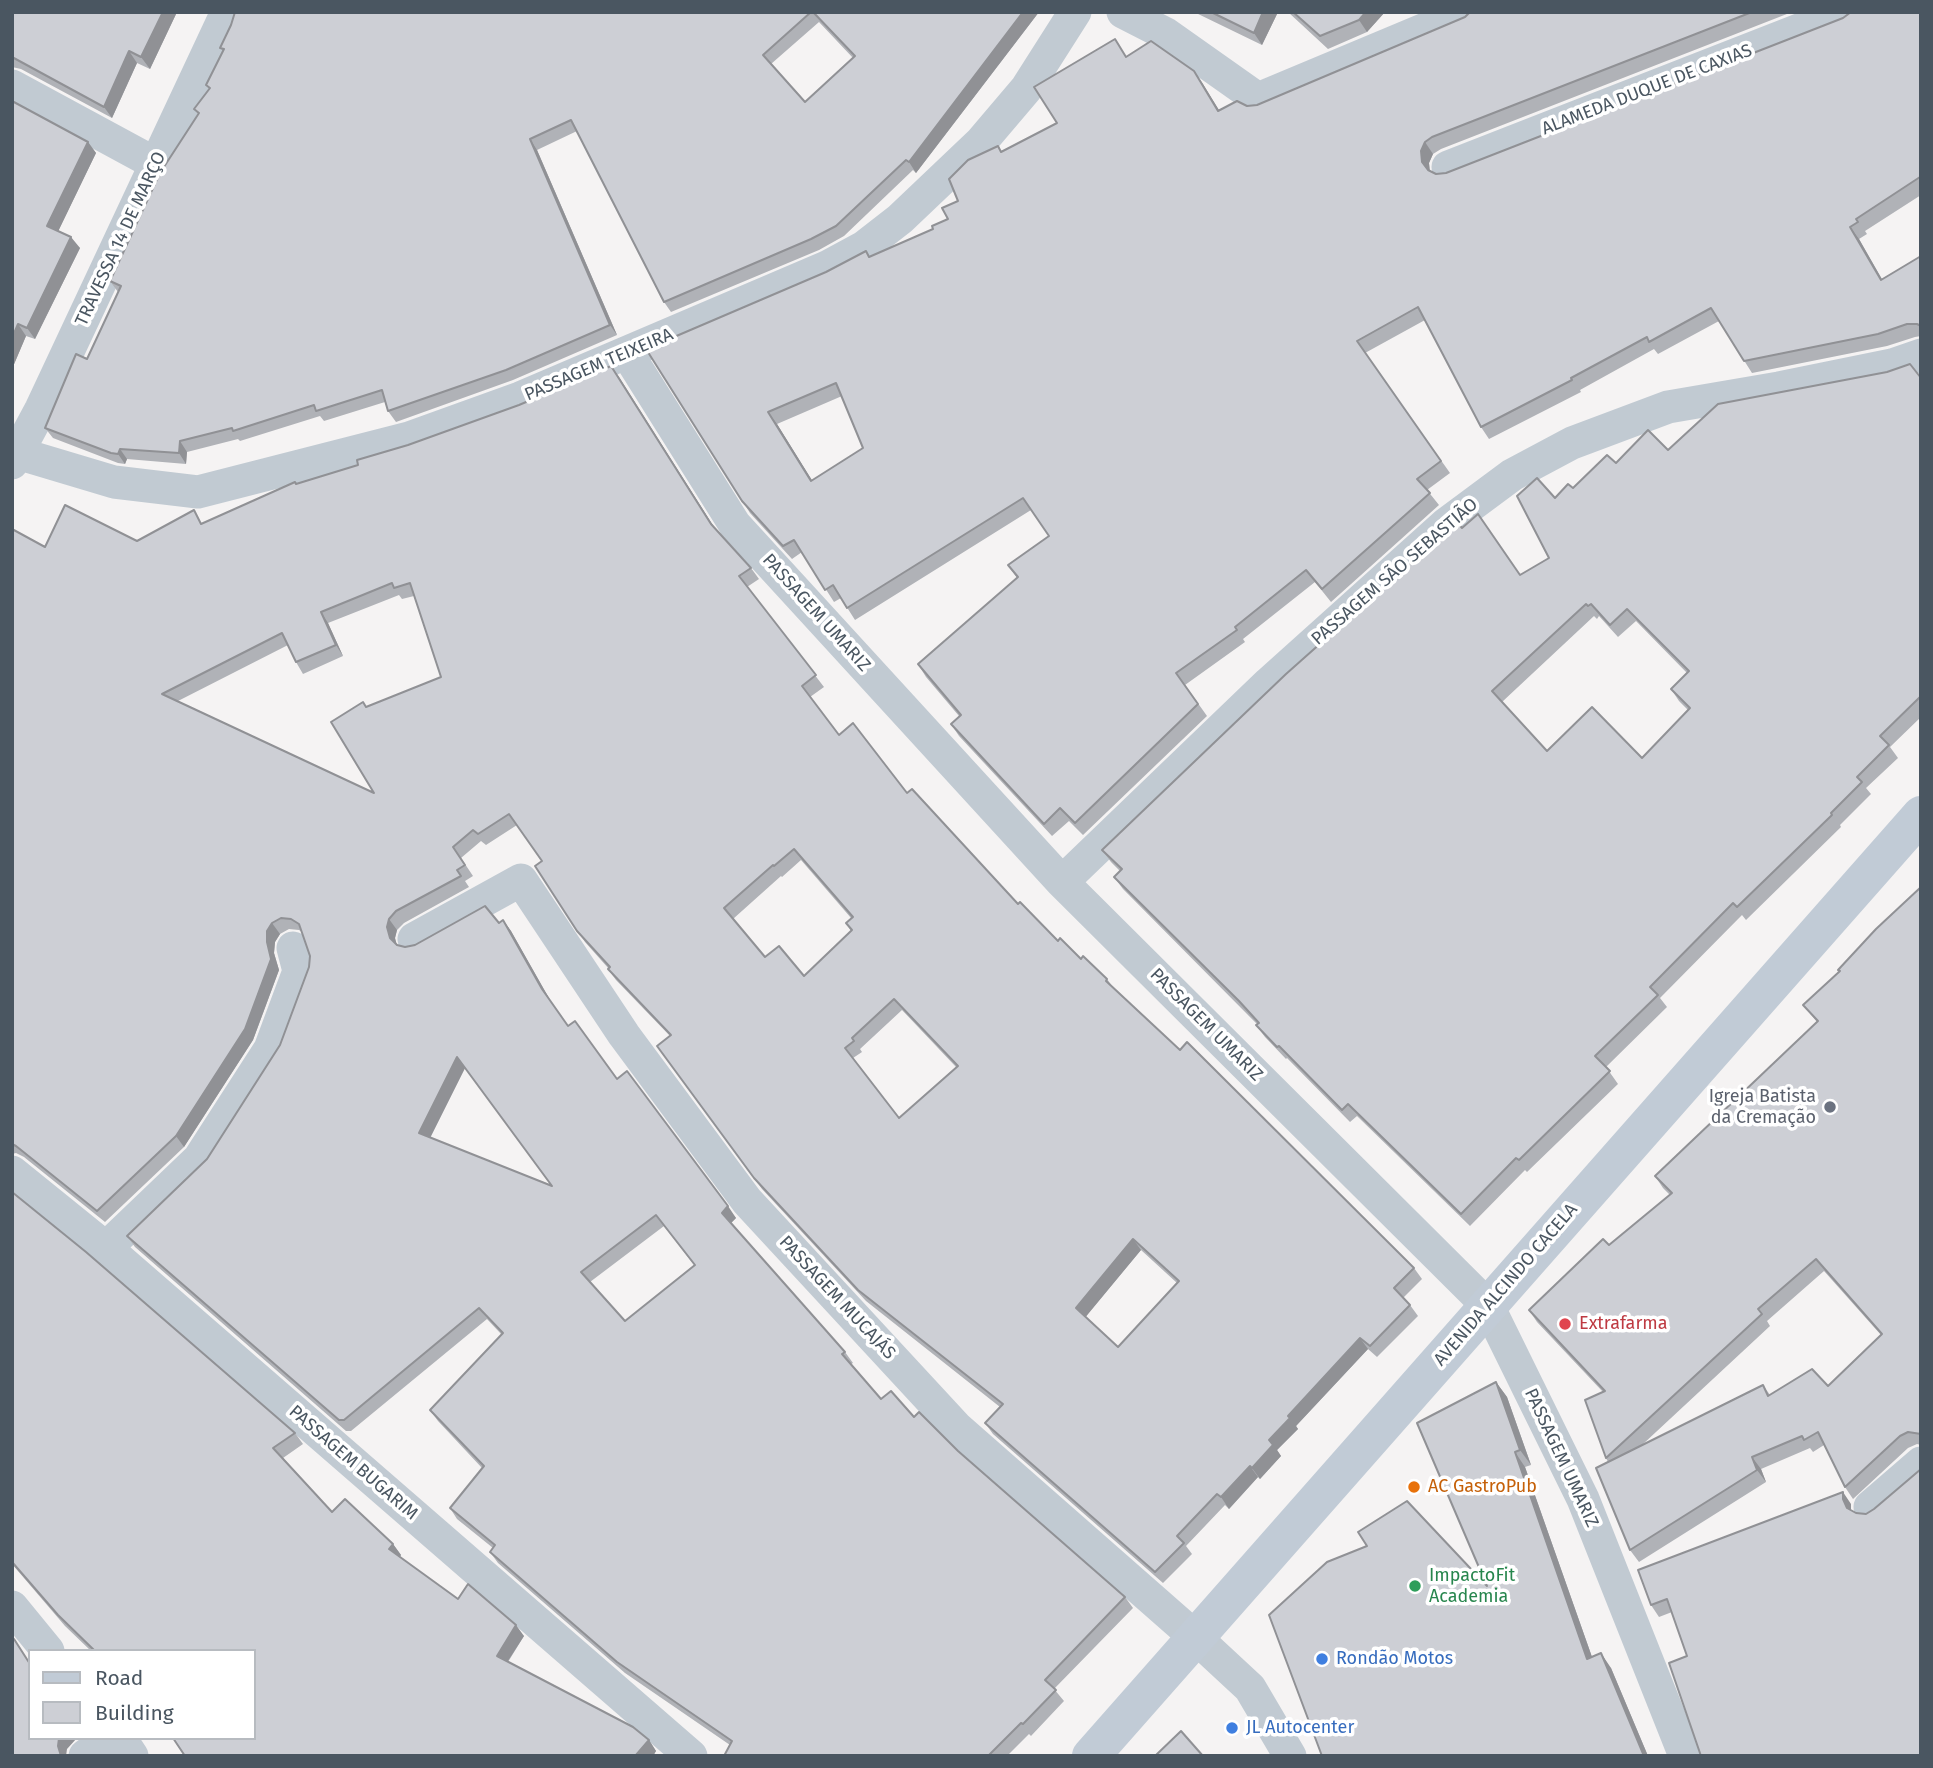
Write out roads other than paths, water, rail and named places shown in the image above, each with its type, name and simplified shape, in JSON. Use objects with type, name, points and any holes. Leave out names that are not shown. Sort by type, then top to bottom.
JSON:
[{"type":"main road","name":"AVENIDA ALCINDO CACELA","points":[[1091,1756],[1921,815]]},
{"type":"street","name":"TRAVESSA 14 DE MARÇO","points":[[15,458],[26,404],[156,164],[227,12]]},
{"type":"street","name":"PASSAGEM TEIXEIRA","points":[[15,458],[114,482],[198,492],[409,438],[520,398],[627,353],[827,267],[864,247],[900,219],[981,142],[1026,89],[1075,12]]},
{"type":"street","points":[[1124,12],[1166,34],[1258,99],[1466,12]]},
{"type":"street","name":"ALAMEDA DUQUE DE CAXIAS","points":[[1448,167],[1845,12]]},
{"type":"street","points":[[12,86],[156,164]]},
{"type":"street","name":"PASSAGEM UMARIZ","points":[[627,353],[735,525],[1062,882],[1488,1306],[1583,1499],[1685,1756]]},
{"type":"street","name":"PASSAGEM SÃO SEBASTIÃO","points":[[1062,882],[1269,683],[1446,524],[1512,475],[1572,443],[1668,407],[1892,365],[1921,355]]},
{"type":"street","name":"PASSAGEM MUCAJÁS","points":[[414,939],[521,880],[624,1035],[747,1201],[957,1428],[1250,1688],[1290,1756]]},
{"type":"street","points":[[106,1248],[199,1159],[270,1049],[299,971],[293,948]]},
{"type":"street","name":"PASSAGEM BUGARIM","points":[[12,1172],[106,1248],[691,1756]]},
{"type":"street","points":[[1870,1507],[1921,1463]]},
{"type":"street","points":[[12,1608],[46,1649]]},
{"type":"street","points":[[85,1756],[106,1740]]},
{"type":"street","points":[[121,1740],[132,1756]]},
{"type":"place","name":"Igreja Batista da Cremação","points":[[1830,1107]]},
{"type":"place","name":"Extrafarma","points":[[1565,1324]]},
{"type":"place","name":"AC GastroPub","points":[[1414,1487]]},
{"type":"place","name":"ImpactoFit Academia","points":[[1415,1586]]},
{"type":"place","name":"Rondão Motos","points":[[1322,1659]]},
{"type":"place","name":"JL Autocenter","points":[[1232,1728]]}]
